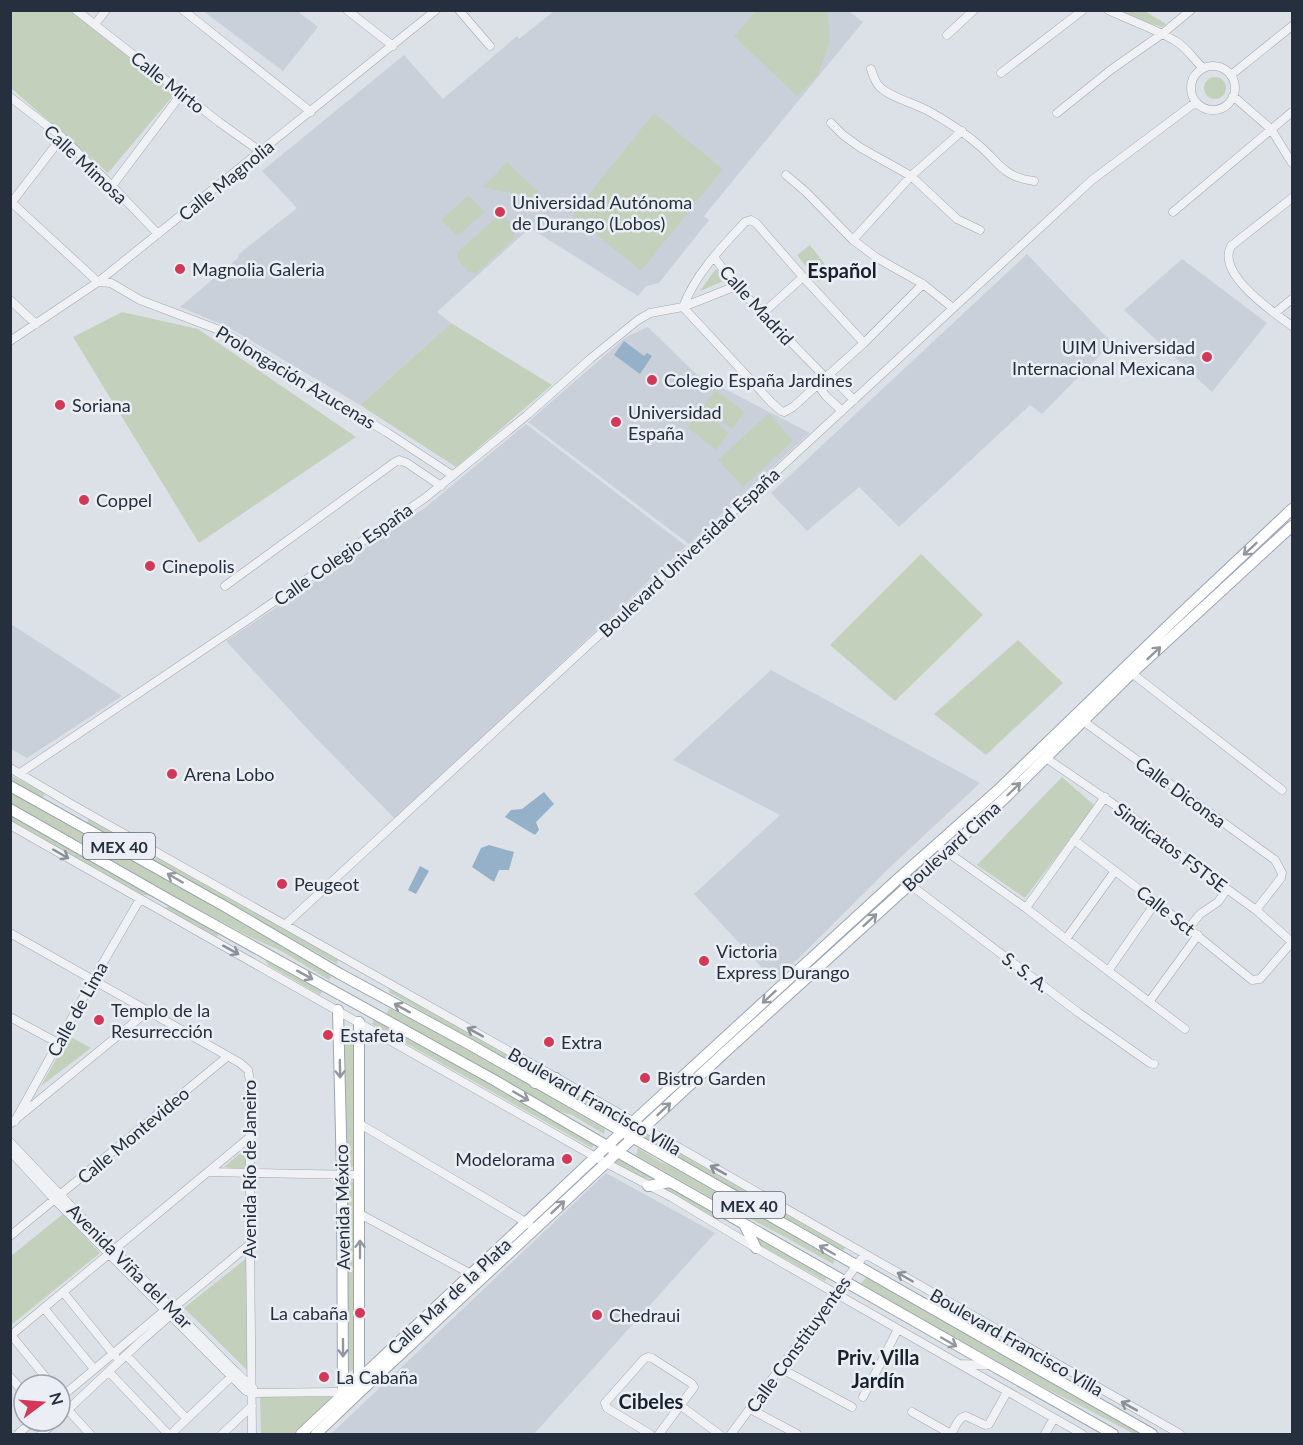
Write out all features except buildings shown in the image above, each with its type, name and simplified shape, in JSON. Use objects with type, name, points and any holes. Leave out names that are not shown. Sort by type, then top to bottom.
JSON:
[{"type":"main road","name":"Boulevard Cima","points":[[531,1225],[606,1163],[909,884],[941,847],[998,790],[1079,718],[1179,623],[1293,509]]},
{"type":"main road","name":"Boulevard Cima","points":[[1179,623],[1292,528]]},
{"type":"main road","name":"Boulevard Cima","points":[[607,1146],[900,877],[1005,798],[1046,758],[1079,718]]},
{"type":"main road","name":"Boulevard Francisco Villa","points":[[10,786],[340,974],[470,1044],[1152,1434]]},
{"type":"main road","name":"Boulevard Francisco Villa","points":[[10,809],[494,1080],[1113,1434]]},
{"type":"main road","name":"Avenida México","points":[[338,1010],[343,1377],[347,1398]]},
{"type":"main road","name":"Avenida México","points":[[359,1023],[360,1386]]},
{"type":"main road","points":[[536,1083],[556,1078]]},
{"type":"main road","name":"Calle Mar de la Plata","points":[[360,1386],[471,1274],[531,1225],[607,1146]]},
{"type":"main road","points":[[648,1186],[670,1182]]},
{"type":"main road","points":[[743,1223],[756,1248]]},
{"type":"main road","points":[[301,1434],[347,1398],[531,1225]]},
{"type":"main road","points":[[316,1434],[347,1398]]},
{"type":"street","name":"Calle Mirto","points":[[76,10],[261,152]]},
{"type":"street","points":[[95,24],[105,10]]},
{"type":"street","points":[[183,10],[311,112]]},
{"type":"street","points":[[347,10],[393,46]]},
{"type":"street","name":"Calle Magnolia","points":[[10,341],[98,282],[436,10]]},
{"type":"street","points":[[459,10],[490,46]]},
{"type":"street","points":[[947,35],[974,10]]},
{"type":"street","points":[[1001,73],[1083,10]]},
{"type":"street","points":[[1108,10],[1175,40],[1203,68]]},
{"type":"street","points":[[1057,114],[1112,69],[1162,34],[1191,10]]},
{"type":"street","points":[[1231,75],[1293,26]]},
{"type":"street","points":[[1218,67],[1231,75],[1234,86],[1233,96],[1226,105],[1214,110],[1206,109],[1196,102],[1191,87],[1193,79],[1203,68],[1218,67]]},
{"type":"street","points":[[871,69],[879,86],[888,93],[930,112],[962,131],[1012,175],[1034,181]]},
{"type":"street","points":[[112,186],[182,93]]},
{"type":"street","points":[[1233,96],[1271,129],[1293,163]]},
{"type":"street","name":"Calle Mimosa","points":[[10,97],[62,137],[158,234]]},
{"type":"street","name":"Boulevard Universidad España","points":[[286,924],[1092,180],[1196,102]]},
{"type":"street","points":[[1173,212],[1293,112]]},
{"type":"street","points":[[831,123],[861,148],[911,176],[957,219],[980,230]]},
{"type":"street","points":[[854,240],[911,176],[962,131]]},
{"type":"street","points":[[62,137],[11,201],[98,282]]},
{"type":"street","points":[[786,175],[854,240],[877,258],[923,284],[953,308]]},
{"type":"street","points":[[1293,198],[1232,246],[1228,256],[1236,276],[1251,293],[1293,326]]},
{"type":"street","points":[[683,307],[690,289],[714,257],[745,222],[751,220],[864,343]]},
{"type":"street","name":"Calle Madrid","points":[[714,257],[736,286],[762,314],[854,400]]},
{"type":"street","points":[[762,314],[803,277]]},
{"type":"street","name":"Prolongación Azucenas","points":[[98,282],[111,283],[140,300],[222,331],[452,475]]},
{"type":"street","points":[[683,307],[782,412],[793,407],[818,385],[923,284]]},
{"type":"street","points":[[683,307],[736,286]]},
{"type":"street","points":[[1275,313],[1293,299]]},
{"type":"street","points":[[10,300],[36,324]]},
{"type":"street","name":"Calle Colegio España","points":[[20,773],[255,615],[441,486],[638,320],[650,313],[683,307]]},
{"type":"street","points":[[818,385],[842,411]]},
{"type":"street","points":[[225,586],[399,460],[441,486]]},
{"type":"street","points":[[1128,670],[1282,790]]},
{"type":"street","name":"Calle Diconsa","points":[[1079,718],[1275,860],[1282,873],[1281,878],[1256,910]]},
{"type":"street","name":"Sindicatos FSTSE","points":[[1046,758],[1154,833],[1180,855],[1256,910],[1293,942]]},
{"type":"street","name":"Boulevard Francisco Villa","points":[[10,768],[1178,1434]]},
{"type":"street","points":[[1026,908],[1105,798]]},
{"type":"street","points":[[10,825],[606,1163],[671,1197],[1082,1434]]},
{"type":"street","name":"Calle Sct","points":[[1074,840],[1198,935],[1248,978],[1256,980],[1262,976],[1293,942]]},
{"type":"street","points":[[941,847],[1026,908],[1185,1029]]},
{"type":"street","points":[[1066,939],[1115,871]]},
{"type":"street","name":"S. S. A.","points":[[900,877],[1079,1013],[1154,1064]]},
{"type":"street","points":[[1189,928],[1200,914],[1218,902],[1227,889]]},
{"type":"street","name":"Calle de Lima","points":[[13,1122],[140,899]]},
{"type":"street","points":[[1108,971],[1156,902]]},
{"type":"street","name":"Avenida Río de Janeiro","points":[[10,933],[246,1066],[250,1075],[250,1244],[254,1390],[252,1434]]},
{"type":"street","points":[[1149,1002],[1198,935]]},
{"type":"street","points":[[13,1122],[148,1011]]},
{"type":"street","points":[[10,1017],[58,1043]]},
{"type":"street","name":"Calle Montevideo","points":[[10,1236],[228,1056]]},
{"type":"street","points":[[360,1124],[531,1225]]},
{"type":"street","points":[[42,1373],[11,1335],[250,1137]]},
{"type":"street","name":"Avenida Viña del Mar","points":[[10,1142],[58,1197]]},
{"type":"street","name":"Avenida Viña del Mar","points":[[10,1151],[254,1390]]},
{"type":"street","points":[[208,1172],[360,1175]]},
{"type":"street","points":[[360,1214],[471,1274]]},
{"type":"street","points":[[72,1387],[171,1310],[250,1244]]},
{"type":"street","name":"Calle Constituyentes","points":[[731,1434],[865,1254]]},
{"type":"street","points":[[63,1292],[120,1361]]},
{"type":"street","points":[[44,1308],[94,1369]]},
{"type":"street","points":[[72,1406],[171,1310]]},
{"type":"street","name":"Avenida Viña del Mar","points":[[171,1310],[231,1377],[246,1391],[254,1390]]},
{"type":"street","points":[[863,1397],[898,1329]]},
{"type":"street","points":[[1005,1351],[1037,1354]]},
{"type":"street","points":[[126,1355],[187,1419]]},
{"type":"street","points":[[650,1434],[605,1405],[605,1401],[648,1357],[693,1386],[659,1434]]},
{"type":"street","points":[[959,1364],[991,1365]]},
{"type":"street","points":[[780,1368],[852,1407]]},
{"type":"street","points":[[108,1372],[169,1434],[231,1377]]},
{"type":"street","points":[[254,1390],[336,1392],[347,1398]]},
{"type":"street","points":[[912,1412],[951,1434],[963,1416],[988,1425],[1007,1392]]},
{"type":"street","points":[[222,1434],[252,1406]]},
{"type":"street","points":[[681,1406],[719,1434]]},
{"type":"street","points":[[750,1409],[797,1434]]},
{"type":"street","points":[[72,1414],[90,1434]]},
{"type":"street","points":[[1045,1434],[1054,1418]]},
{"type":"shaded area","name":"Universidad Autónoma de Durango (Lobos)","points":[[847,10],[863,22],[704,216],[709,220],[659,283],[646,286],[638,296],[530,228],[437,312],[451,323],[360,405],[228,327],[180,307],[238,258],[239,254],[297,208],[262,171],[404,55],[443,99],[517,36],[519,39],[554,11]]},
{"type":"shaded area","points":[[203,11],[297,11],[318,27],[283,71]]},
{"type":"shaded area","points":[[1027,254],[1112,343],[1042,414],[1030,405],[899,527],[859,487],[807,531],[771,493]]},
{"type":"shaded area","name":"UIM Universidad Internacional Mexicana","points":[[1182,259],[1267,323],[1212,392],[1124,310]]},
{"type":"shaded area","points":[[648,327],[696,374],[810,433],[689,544],[528,422],[626,337]]},
{"type":"shaded area","points":[[526,424],[686,546],[395,819],[226,641],[426,507]]},
{"type":"shaded area","points":[[11,624],[122,696],[27,758],[11,749]]},
{"type":"shaded area","points":[[771,670],[980,783],[884,873],[775,982],[694,894],[780,815],[673,760]]},
{"type":"shaded area","points":[[606,1173],[715,1233],[534,1434],[331,1434]]},
{"type":"green space","points":[[73,10],[177,91],[108,173],[11,88],[10,12]]},
{"type":"green space","points":[[757,10],[828,11],[830,41],[818,75],[797,96],[734,36]]},
{"type":"green space","points":[[1117,11],[1145,11],[1166,24],[1162,27]]},
{"type":"green space","points":[[1211,77],[1219,77],[1226,84],[1226,92],[1219,99],[1211,99],[1204,92],[1204,84]]},
{"type":"green space","points":[[654,113],[723,169],[641,271],[572,215]]},
{"type":"green space","points":[[507,162],[540,193],[541,199],[535,206],[517,195],[483,187]]},
{"type":"green space","points":[[468,195],[485,212],[457,236],[441,220]]},
{"type":"green space","points":[[506,217],[515,229],[514,239],[476,273],[468,272],[457,259],[457,252],[496,218]]},
{"type":"green space","points":[[810,245],[831,272],[818,282],[797,255]]},
{"type":"green space","points":[[716,269],[726,280],[700,291]]},
{"type":"green space","points":[[122,312],[198,329],[356,437],[199,543],[73,337]]},
{"type":"green space","points":[[451,323],[552,385],[456,467],[360,405]]},
{"type":"green space","points":[[715,390],[745,412],[732,429],[702,407]]},
{"type":"green space","points":[[700,410],[729,433],[716,450],[687,427]]},
{"type":"green space","points":[[769,413],[793,441],[743,487],[718,460]]},
{"type":"green space","points":[[921,554],[983,615],[895,701],[830,645]]},
{"type":"green space","points":[[1018,640],[1063,683],[986,755],[934,714]]},
{"type":"green space","points":[[10,775],[45,793],[43,798],[11,780]]},
{"type":"green space","points":[[1062,777],[1095,806],[1025,898],[977,865]]},
{"type":"green space","points":[[11,791],[333,972],[329,980],[281,951],[174,896],[11,803]]},
{"type":"green space","points":[[11,814],[156,896],[143,895],[11,822]]},
{"type":"green space","points":[[89,818],[129,841],[126,845],[87,823]]},
{"type":"green space","points":[[160,858],[339,956],[337,964],[150,859]]},
{"type":"green space","points":[[171,906],[219,933],[217,937],[164,908]]},
{"type":"green space","points":[[262,954],[323,990],[320,995],[268,965]]},
{"type":"green space","points":[[390,988],[546,1076],[530,1074],[389,992]]},
{"type":"green space","points":[[389,1008],[448,1038],[605,1129],[604,1134],[572,1115],[531,1098],[386,1016]]},
{"type":"green space","points":[[374,1018],[594,1143],[592,1148],[372,1024]]},
{"type":"green space","points":[[69,1036],[91,1048],[41,1086]]},
{"type":"green space","points":[[349,1037],[355,1042],[354,1167],[346,1164],[343,1043]]},
{"type":"green space","points":[[547,1084],[561,1085],[618,1117],[616,1123]]},
{"type":"green space","points":[[646,1133],[846,1246],[843,1251],[643,1137]]},
{"type":"green space","points":[[249,1146],[249,1170],[224,1167]]},
{"type":"green space","points":[[638,1148],[836,1254],[833,1264],[636,1155]]},
{"type":"green space","points":[[619,1158],[655,1178],[643,1179],[614,1162]]},
{"type":"green space","points":[[351,1181],[356,1184],[354,1369],[347,1371],[347,1186]]},
{"type":"green space","points":[[668,1186],[721,1215],[717,1221],[658,1187]]},
{"type":"green space","points":[[63,1214],[100,1253],[11,1325],[11,1256]]},
{"type":"green space","points":[[754,1233],[827,1275],[825,1281],[758,1244]]},
{"type":"green space","points":[[248,1257],[248,1371],[184,1308]]},
{"type":"green space","points":[[866,1277],[1142,1434],[1134,1434],[1049,1390],[861,1284]]},
{"type":"green space","points":[[260,1397],[332,1397],[293,1434],[261,1434]]},
{"type":"water","points":[[624,341],[644,356],[647,353],[652,356],[640,374],[614,355]]},
{"type":"water","points":[[544,792],[554,804],[536,822],[539,830],[535,835],[505,817],[511,810],[522,809]]},
{"type":"water","points":[[489,845],[514,852],[509,870],[499,870],[494,882],[472,867],[481,848]]},
{"type":"water","points":[[420,866],[429,871],[416,894],[408,890]]},
{"type":"place","name":"Universidad Autónoma de Durango (Lobos)","points":[[500,212]]},
{"type":"place","name":"Magnolia Galeria","points":[[180,269]]},
{"type":"place","name":"UIM Universidad Internacional Mexicana","points":[[1207,357]]},
{"type":"place","name":"Colegio España Jardines","points":[[652,380]]},
{"type":"place","name":"Soriana","points":[[60,405]]},
{"type":"place","name":"Universidad España","points":[[616,422]]},
{"type":"place","name":"Coppel","points":[[84,500]]},
{"type":"place","name":"Cinepolis","points":[[150,566]]},
{"type":"place","name":"Arena Lobo","points":[[172,774]]},
{"type":"place","name":"Peugeot","points":[[282,884]]},
{"type":"place","name":"Victoria Express Durango","points":[[704,961]]},
{"type":"place","name":"Templo de la Resurrección","points":[[99,1020]]},
{"type":"place","name":"Estafeta","points":[[328,1035]]},
{"type":"place","name":"Extra","points":[[549,1042]]},
{"type":"place","name":"Bistro Garden","points":[[645,1078]]},
{"type":"place","name":"Modelorama","points":[[567,1159]]},
{"type":"place","name":"La cabaña","points":[[360,1313]]},
{"type":"place","name":"Chedraui","points":[[597,1315]]},
{"type":"place","name":"La Cabaña","points":[[324,1377]]},
{"type":"district","name":"Español","points":[[842,270]]},
{"type":"district","name":"Priv. Villa Jardín","points":[[878,1368]]},
{"type":"district","name":"Cibeles","points":[[651,1401]]}]
